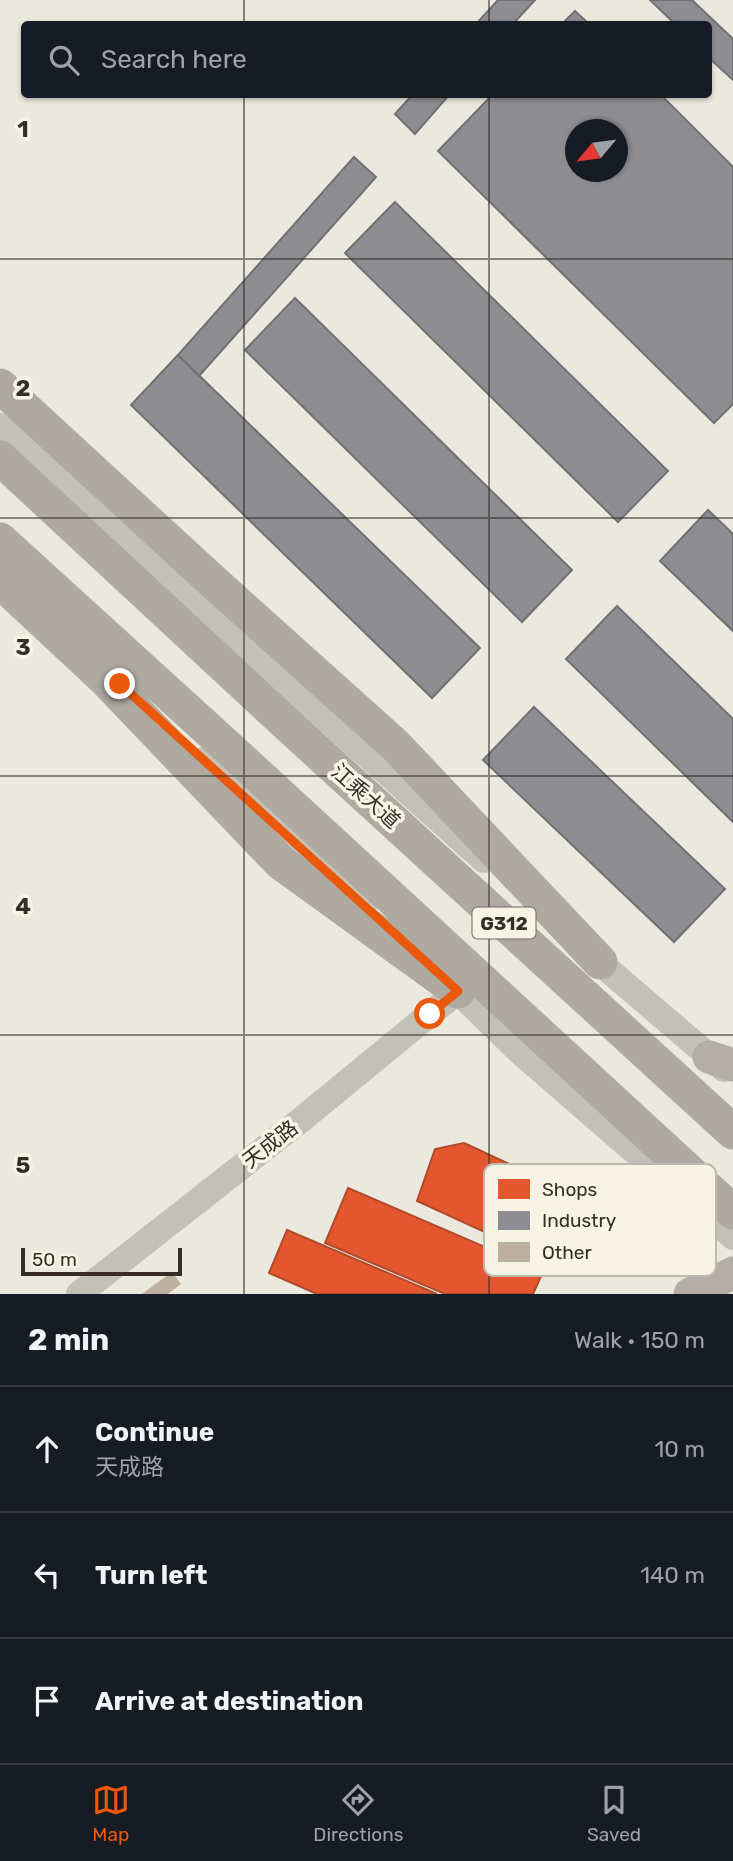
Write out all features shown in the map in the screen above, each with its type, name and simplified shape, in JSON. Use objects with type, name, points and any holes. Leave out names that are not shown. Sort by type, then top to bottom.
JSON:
[{"type":"highway","points":[[0,386],[395,745],[600,962]]},
{"type":"highway","name":"江乘大道","points":[[0,458],[733,1132]]},
{"type":"highway","name":"G312","points":[[0,540],[681,1164]]},
{"type":"highway","points":[[0,581],[105,679],[280,862],[458,991]]},
{"type":"highway","name":"G312","points":[[716,1196],[733,1212]]},
{"type":"main road","points":[[690,1294],[733,1273]]},
{"type":"street","points":[[0,426],[548,918],[725,1067]]},
{"type":"street","points":[[0,571],[120,684],[458,991],[520,1052],[649,1164]]},
{"type":"street","name":"天成路","points":[[79,1294],[290,1128],[458,991]]},
{"type":"street","points":[[716,1222],[733,1237]]},
{"type":"building: Shops","points":[[464,1143],[509,1164],[484,1164],[484,1232],[417,1201],[435,1149]]},
{"type":"building: Shops","points":[[348,1188],[484,1247],[484,1276],[541,1276],[533,1294],[445,1294],[325,1243]]},
{"type":"building: Shops","points":[[287,1230],[437,1294],[317,1294],[269,1273]]},
{"type":"building: Industry","points":[[498,0],[535,0],[516,21],[479,21]]},
{"type":"building: Industry","points":[[650,0],[692,0],[733,39],[733,80],[712,61],[712,21],[672,21]]},
{"type":"building: Industry","points":[[575,11],[586,21],[565,21]]},
{"type":"building: Industry","points":[[409,98],[446,98],[415,134],[395,114]]},
{"type":"building: Industry","points":[[489,98],[664,98],[733,167],[733,404],[714,423],[438,151]]},
{"type":"building: Industry","points":[[354,157],[376,177],[199,376],[178,355]]},
{"type":"building: Industry","points":[[395,202],[668,471],[618,522],[345,253]]},
{"type":"building: Industry","points":[[295,298],[572,570],[522,622],[245,350]]},
{"type":"building: Industry","points":[[178,355],[480,648],[432,698],[131,405]]},
{"type":"building: Industry","points":[[708,510],[733,534],[733,631],[660,561]]},
{"type":"building: Industry","points":[[617,606],[733,719],[733,822],[566,659]]},
{"type":"building: Industry","points":[[534,707],[725,889],[674,942],[483,760]]},
{"type":"building: Other","points":[[172,1272],[181,1284],[168,1294],[142,1294]]},
{"type":"route","points":[[120,684],[458,991],[430,1014]]}]
